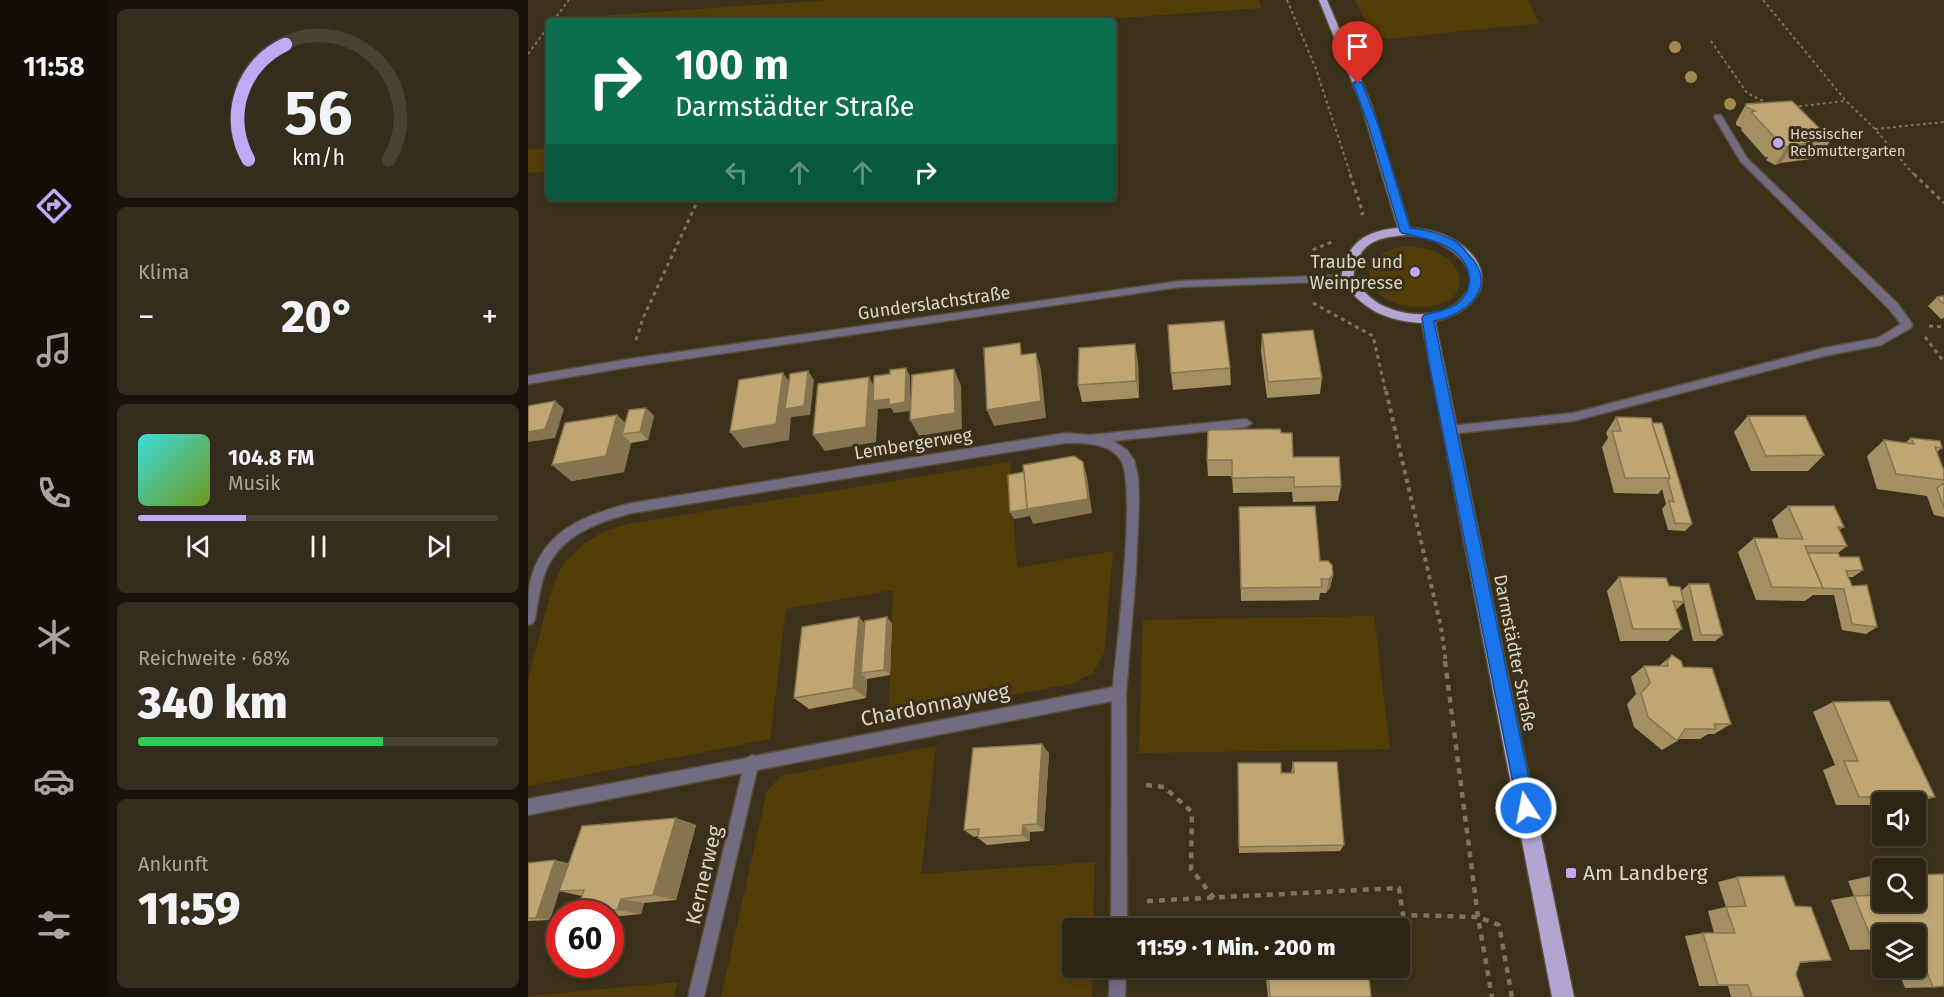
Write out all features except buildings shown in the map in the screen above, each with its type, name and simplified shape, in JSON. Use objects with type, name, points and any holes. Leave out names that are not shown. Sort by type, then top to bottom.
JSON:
[{"type":"main road","points":[[1323,0],[1366,104],[1406,231]]},
{"type":"main road","points":[[1406,231],[1430,235],[1453,244],[1472,264],[1476,276],[1475,288],[1469,299],[1459,308],[1428,318],[1391,314],[1374,307],[1361,297],[1347,278],[1348,263],[1353,252],[1362,243],[1389,232],[1406,231]]},
{"type":"main road","name":"Darmstädter Straße","points":[[1428,318],[1435,363],[1563,997]]},
{"type":"street","points":[[1450,430],[1573,417],[1824,352],[1881,341],[1907,325],[1893,306],[1744,160],[1718,117]]},
{"type":"street","name":"Gunderslachstraße","points":[[528,380],[629,363],[1180,284],[1347,278]]},
{"type":"street","points":[[1091,438],[1245,423]]},
{"type":"street","name":"Lembergerweg","points":[[528,619],[541,567],[551,553],[568,531],[606,514],[1054,440],[1091,438],[1111,446],[1127,459],[1132,477],[1133,509],[1119,693]]},
{"type":"street","points":[[1119,693],[1119,918]]},
{"type":"street","name":"Chardonnayweg","points":[[528,807],[1119,693]]},
{"type":"street","name":"Kernerweg","points":[[696,997],[752,762]]},
{"type":"street","points":[[1117,997],[1118,978]]},
{"type":"path","points":[[555,18],[569,0]]},
{"type":"path","points":[[1287,0],[1316,69],[1363,213],[1357,220]]},
{"type":"path","points":[[1763,0],[1846,101],[1875,129],[1919,180],[1944,203]]},
{"type":"path","points":[[528,54],[546,30]]},
{"type":"path","points":[[1711,40],[1747,93],[1763,101],[1769,110],[1718,117]]},
{"type":"path","points":[[1790,107],[1846,101]]},
{"type":"path","points":[[1875,129],[1944,122]]},
{"type":"path","points":[[643,318],[698,201]]},
{"type":"path","points":[[1337,239],[1310,250],[1307,300],[1373,336],[1441,627],[1478,917],[1492,997]]},
{"type":"path","points":[[1907,325],[1923,335],[1944,362]]},
{"type":"path","points":[[1118,782],[1164,788],[1191,812],[1191,869],[1214,897]]},
{"type":"path","points":[[1119,903],[1399,888],[1403,915],[1478,917],[1499,925],[1512,997]]},
{"type":"shaded area","points":[[830,0],[1259,0],[1261,8],[1116,18],[568,18]]},
{"type":"shaded area","points":[[1355,0],[1528,0],[1539,23],[1388,39],[1372,34]]},
{"type":"shaded area","points":[[546,148],[546,171],[528,173],[528,150]]},
{"type":"shaded area","points":[[1405,246],[1428,250],[1445,257],[1456,268],[1460,280],[1457,291],[1448,301],[1432,306],[1409,306],[1389,300],[1377,291],[1370,278],[1372,264],[1382,254]]},
{"type":"shaded area","points":[[1010,462],[1017,568],[1113,551],[1104,653],[1093,673],[1071,684],[888,717],[893,590],[786,609],[770,739],[528,786],[528,679],[553,585],[564,563],[582,545],[603,532],[628,524]]},
{"type":"shaded area","points":[[1374,616],[1390,749],[1139,753],[1143,620]]},
{"type":"shaded area","points":[[936,746],[921,874],[1095,862],[1093,918],[1062,918],[1062,978],[1093,978],[1092,997],[721,997],[767,791],[781,776]]},
{"type":"shaded area","points":[[678,982],[674,997],[528,997],[528,996]]},
{"type":"place","name":"Hessischer Rebmuttergarten","points":[[1778,143]]},
{"type":"place","name":"Traube und Weinpresse","points":[[1415,272]]},
{"type":"place","name":"Am Landberg","points":[[1571,873]]},
{"type":"route","points":[[1358,83],[1406,231],[1422,232],[1453,244],[1472,264],[1476,276],[1475,288],[1469,299],[1459,308],[1428,318],[1435,363],[1526,808]]}]
